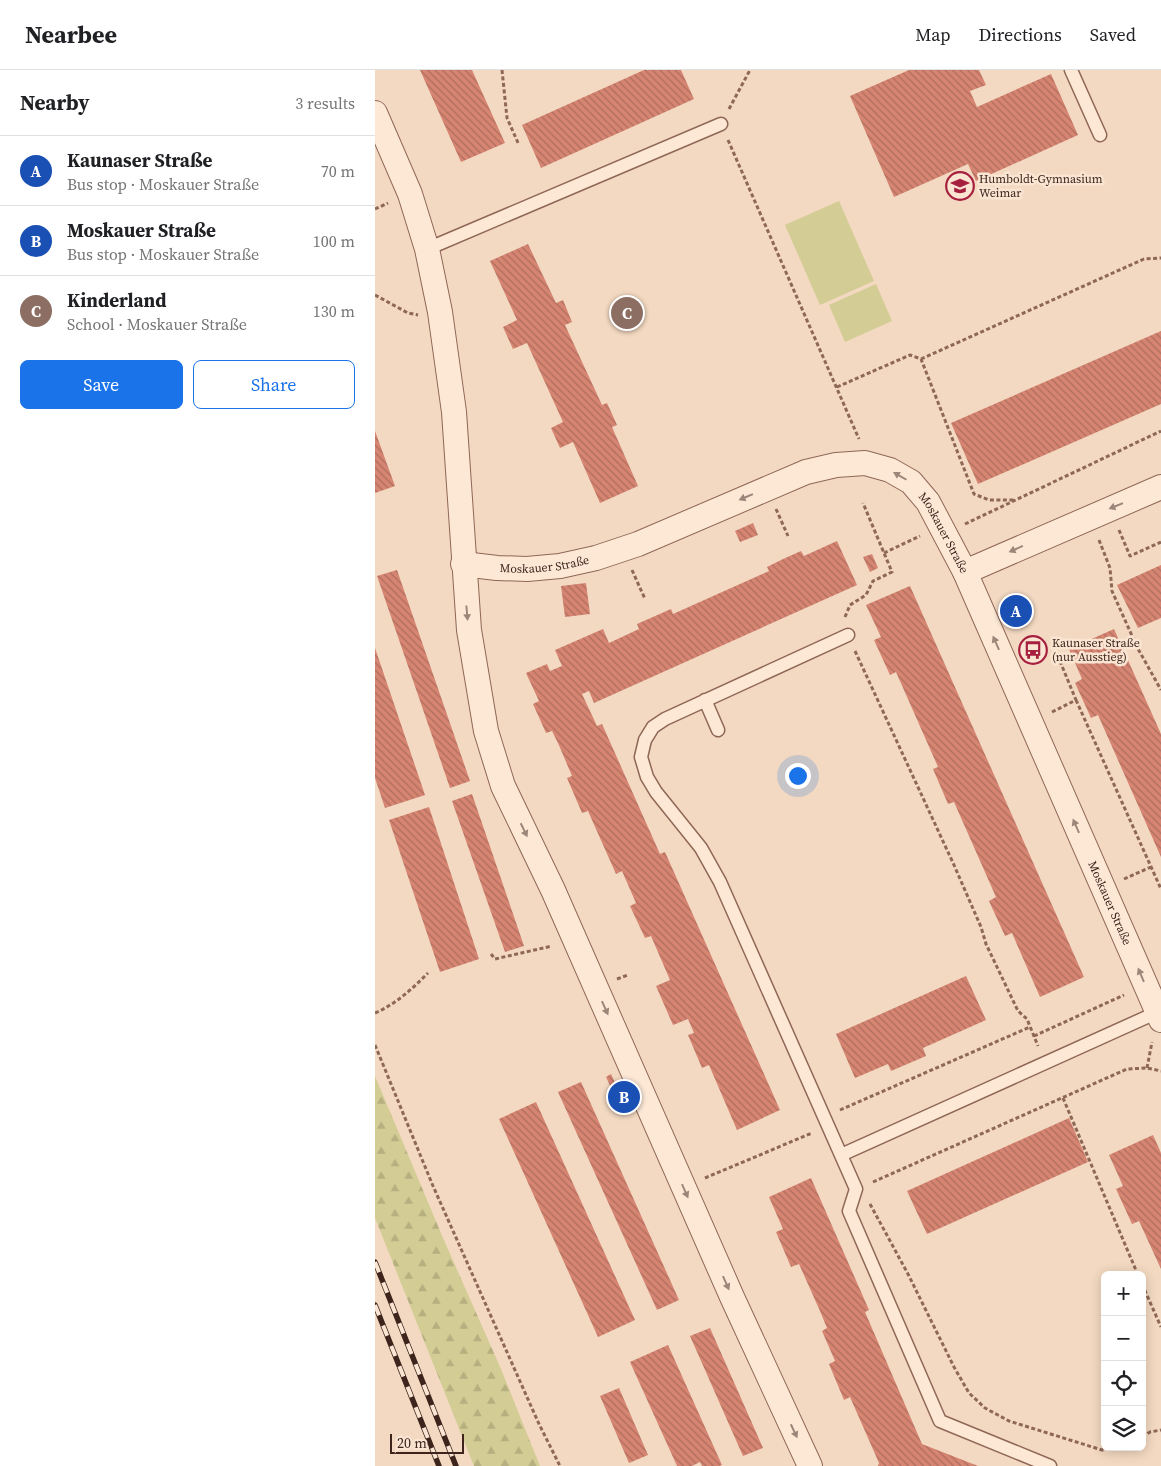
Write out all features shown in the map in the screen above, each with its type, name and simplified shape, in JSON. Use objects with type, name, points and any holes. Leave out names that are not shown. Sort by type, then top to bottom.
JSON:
[{"type":"street","points":[[375,113],[409,194],[427,249],[440,312],[454,412],[469,630],[486,731],[503,786],[553,890],[732,1297],[810,1466]]},
{"type":"street","name":"Moskauer Straße","points":[[463,564],[527,569],[560,566],[596,558],[638,544],[806,472],[836,465],[865,464],[890,470],[911,482],[928,502],[965,572],[1159,1016]]},
{"type":"street","points":[[965,572],[1161,487]]},
{"type":"lane","points":[[1071,70],[1100,134]]},
{"type":"lane","points":[[427,249],[721,124]]},
{"type":"lane","points":[[847,635],[665,719],[653,727],[645,740],[641,757],[647,777],[656,792],[701,848],[720,882],[856,1189],[849,1211],[940,1421],[1050,1466]]},
{"type":"lane","points":[[705,700],[718,730]]},
{"type":"lane","points":[[841,1155],[1159,1016]]},
{"type":"path","points":[[502,70],[507,118],[519,145]]},
{"type":"path","points":[[750,70],[721,124],[862,446],[865,464]]},
{"type":"path","points":[[837,387],[910,355],[921,359],[1143,259],[1161,258]]},
{"type":"path","points":[[375,295],[408,313],[419,316],[440,312]]},
{"type":"path","points":[[921,359],[974,494],[989,500],[1014,500]]},
{"type":"path","points":[[884,553],[1014,500],[1161,431]]},
{"type":"path","points":[[863,503],[892,572],[873,581],[866,595],[850,605],[844,621],[847,635],[954,865],[981,927],[986,944],[1018,1011],[1027,1019],[1034,1036],[1146,986]]},
{"type":"path","points":[[1099,513],[1130,556],[1161,542]]},
{"type":"path","points":[[1099,513],[1110,568],[1112,591],[1137,647],[1161,690]]},
{"type":"path","points":[[623,549],[645,599]]},
{"type":"path","points":[[1057,654],[1161,889]]},
{"type":"path","points":[[1052,712],[1076,700]]},
{"type":"path","points":[[491,954],[495,959],[558,944],[576,944]]},
{"type":"path","points":[[375,1013],[406,994],[428,973]]},
{"type":"path","points":[[684,1187],[1030,1027]]},
{"type":"path","points":[[375,1045],[433,1186],[539,1424],[560,1466]]},
{"type":"path","points":[[1101,1450],[1009,1421],[985,1408],[969,1393],[871,1206],[856,1189],[1127,1069],[1147,1068],[1161,1071]]},
{"type":"path","points":[[1063,1098],[1136,1271]]},
{"type":"path","points":[[1146,1293],[1161,1327]]},
{"type":"path","points":[[1146,1434],[1161,1430]]},
{"type":"green space","points":[[839,201],[874,281],[820,305],[785,225]]},
{"type":"green space","points":[[876,284],[892,321],[845,342],[829,305]]},
{"type":"green space","points":[[375,1076],[443,1238],[501,1369],[540,1466],[474,1466],[375,1218]]},
{"type":"building","points":[[420,70],[472,70],[505,143],[461,162]]},
{"type":"building","points":[[644,70],[681,70],[694,99],[541,168],[522,125]]},
{"type":"building","points":[[909,70],[979,70],[986,85],[970,91],[977,107],[1051,74],[1078,135],[976,181],[968,164],[894,197],[850,96]]},
{"type":"building","points":[[528,244],[556,303],[563,300],[572,322],[565,325],[602,405],[607,403],[617,425],[612,427],[638,486],[600,503],[573,442],[560,448],[551,428],[563,422],[527,343],[513,349],[503,327],[517,320],[490,261]]},
{"type":"building","points":[[1161,331],[1161,404],[978,484],[951,423]]},
{"type":"building","points":[[375,431],[395,486],[375,493]]},
{"type":"building","points":[[753,523],[758,535],[740,542],[735,531]]},
{"type":"building","points":[[837,541],[857,585],[594,703],[589,691],[582,694],[597,726],[602,724],[660,854],[665,852],[780,1110],[737,1130],[709,1065],[702,1068],[688,1035],[694,1033],[688,1019],[673,1025],[656,986],[670,980],[651,936],[645,938],[630,906],[636,903],[622,871],[616,874],[588,811],[582,813],[567,778],[572,776],[558,743],[552,731],[546,733],[533,704],[539,701],[526,673],[547,664],[550,671],[562,666],[555,650],[603,629],[609,643],[639,629],[637,624],[671,609],[673,614],[769,571],[767,567],[801,551],[804,556]]},
{"type":"building","points":[[872,554],[878,568],[870,572],[863,557]]},
{"type":"building","points":[[1161,565],[1161,618],[1138,628],[1117,585]]},
{"type":"building","points":[[397,570],[470,781],[450,788],[377,576]]},
{"type":"building","points":[[586,583],[590,614],[565,617],[561,586]]},
{"type":"building","points":[[910,586],[1084,977],[1040,997],[1012,933],[1005,936],[989,901],[996,897],[954,802],[948,804],[933,769],[938,767],[896,672],[890,675],[874,640],[881,637],[866,605]]},
{"type":"building","points":[[1021,613],[1027,626],[1021,629],[1015,615]]},
{"type":"building","points":[[1114,629],[1161,734],[1161,857],[1098,715],[1091,718],[1075,683],[1082,679],[1069,649]]},
{"type":"building","points":[[375,648],[425,795],[385,808],[375,778]]},
{"type":"building","points":[[472,794],[524,946],[505,952],[452,801]]},
{"type":"building","points":[[429,807],[479,959],[440,972],[389,820]]},
{"type":"building","points":[[966,976],[986,1020],[923,1048],[926,1056],[891,1071],[888,1064],[855,1078],[836,1034]]},
{"type":"building","points":[[611,1074],[617,1087],[612,1090],[606,1077]]},
{"type":"building","points":[[581,1082],[679,1300],[657,1310],[558,1092]]},
{"type":"building","points":[[536,1102],[635,1320],[598,1337],[499,1119]]},
{"type":"building","points":[[1069,1118],[1088,1162],[927,1234],[907,1191]]},
{"type":"building","points":[[1153,1135],[1161,1153],[1161,1269],[1139,1221],[1132,1224],[1116,1189],[1123,1186],[1109,1155]]},
{"type":"building","points":[[811,1178],[869,1310],[865,1312],[922,1444],[978,1466],[878,1466],[879,1463],[850,1397],[844,1400],[829,1364],[835,1361],[822,1331],[827,1328],[820,1311],[799,1264],[791,1267],[776,1232],[783,1229],[769,1197]]},
{"type":"building","points":[[710,1328],[763,1448],[743,1456],[690,1336]]},
{"type":"building","points":[[668,1345],[722,1465],[702,1466],[700,1462],[692,1466],[677,1466],[630,1362]]},
{"type":"building","points":[[619,1388],[648,1455],[629,1463],[600,1396]]},
{"type":"railway","points":[[375,1262],[456,1466]]},
{"type":"railway","points":[[375,1305],[439,1466]]},
{"type":"place","name":"Humboldt-Gymnasium Weimar","points":[[960,186]]},
{"type":"place","name":"Kinderland","points":[[627,313]]},
{"type":"place","name":"Kaunaser Straße","points":[[1016,611]]},
{"type":"place","name":"Kaunaser Straße (nur Ausstieg)","points":[[1033,650]]},
{"type":"place","name":"Moskauer Straße","points":[[624,1097]]}]
